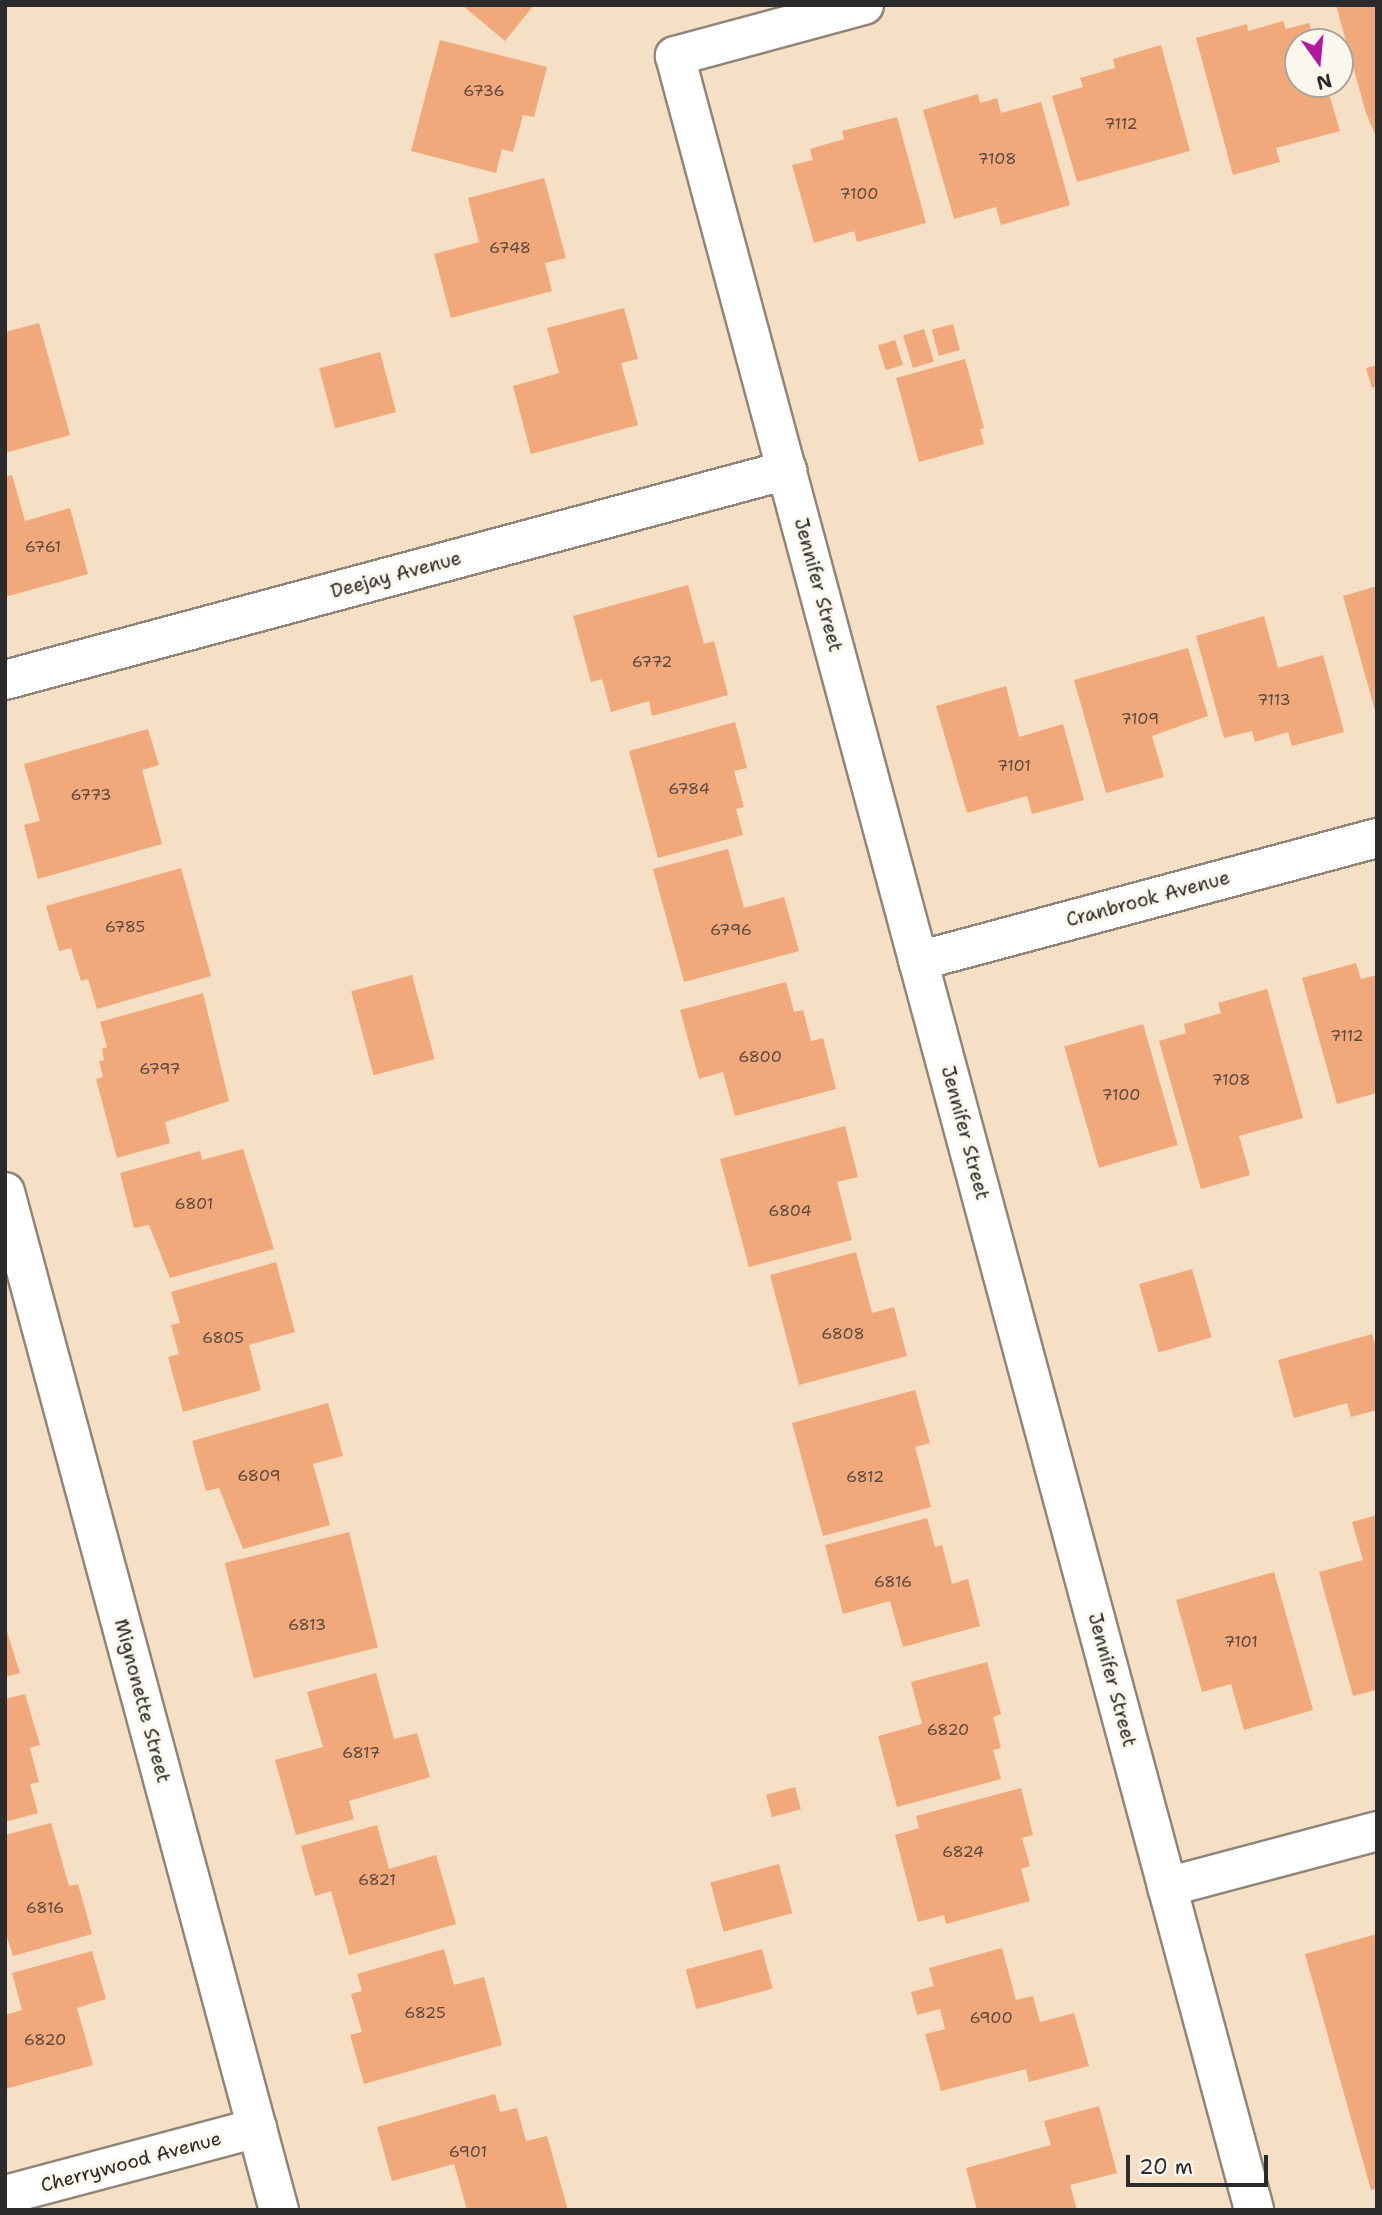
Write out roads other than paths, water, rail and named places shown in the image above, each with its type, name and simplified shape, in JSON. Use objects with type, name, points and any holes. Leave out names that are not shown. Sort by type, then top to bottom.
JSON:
[{"type":"street","name":"Jennifer Street","points":[[864,5],[675,56],[1254,2210]]},
{"type":"street","name":"Deejay Avenue","points":[[5,680],[787,470]]},
{"type":"street","name":"Cranbrook Avenue","points":[[918,961],[1377,838]]},
{"type":"street","name":"Mignonette Street","points":[[6,1195],[279,2210]]},
{"type":"street","points":[[1167,1887],[1377,1831]]},
{"type":"street","name":"Cherrywood Avenue","points":[[5,2195],[257,2128]]}]
